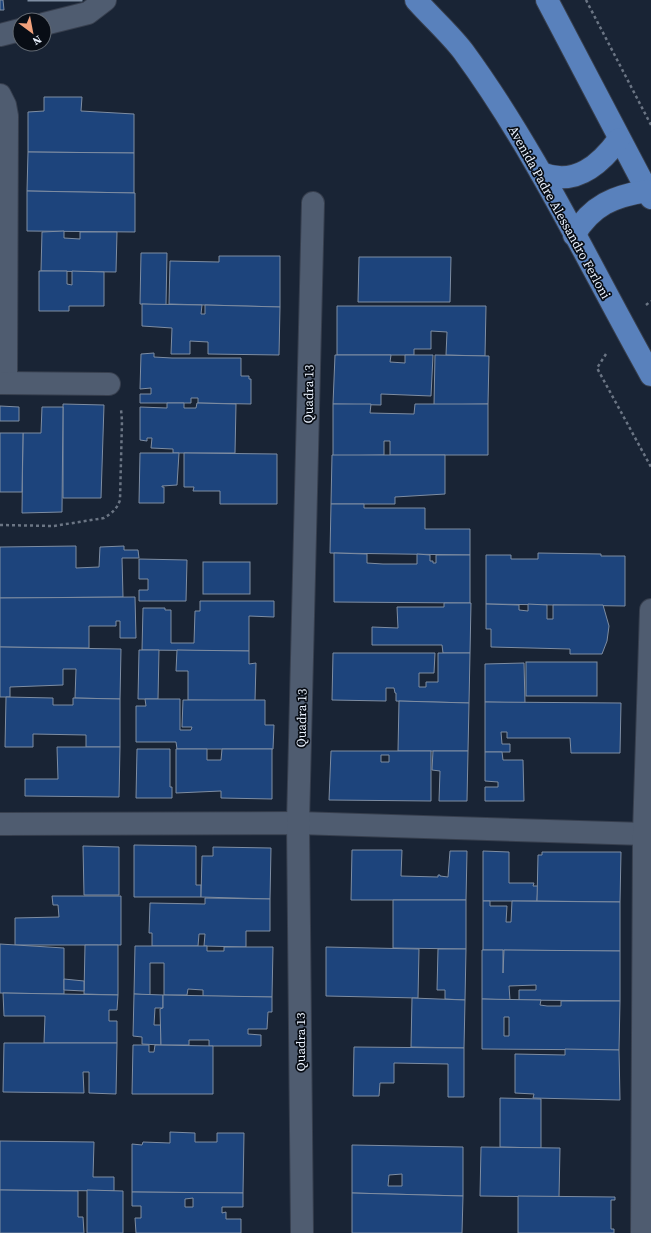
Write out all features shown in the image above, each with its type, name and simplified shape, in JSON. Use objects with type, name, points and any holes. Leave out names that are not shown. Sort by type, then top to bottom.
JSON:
[{"type":"main road","name":"Avenida Padre Alessandro Ferloni","points":[[416,0],[462,50],[504,112],[542,173],[574,235],[651,375]]},
{"type":"main road","points":[[547,0],[649,195],[624,195],[606,202],[588,216],[574,235]]},
{"type":"main road","points":[[542,173],[554,178],[576,175],[597,164],[609,152],[619,138]]},
{"type":"street","points":[[52,22],[88,13],[105,0]]},
{"type":"street","points":[[0,35],[12,32]]},
{"type":"street","points":[[0,96],[5,105],[7,116],[3,383],[109,384]]},
{"type":"street","name":"Quadra 13","points":[[302,1233],[298,823],[313,203]]},
{"type":"street","points":[[642,1233],[644,834],[651,610]]},
{"type":"street","points":[[0,824],[298,823],[644,834]]},
{"type":"path","points":[[586,0],[651,125]]},
{"type":"path","points":[[0,525],[54,526],[104,518],[117,507],[120,500],[122,421],[118,396],[109,384]]},
{"type":"building","points":[[0,0],[3,0],[4,10],[0,10]]},
{"type":"building","points":[[82,0],[82,1],[28,1]]},
{"type":"building","points":[[44,97],[82,97],[81,111],[134,114],[134,153],[28,152],[28,112],[44,111]]},
{"type":"building","points":[[28,152],[134,153],[134,193],[27,191]]},
{"type":"building","points":[[27,191],[135,193],[135,232],[27,231]]},
{"type":"building","points":[[64,231],[64,238],[80,239],[80,232],[117,232],[116,272],[41,271],[42,232]]},
{"type":"building","points":[[141,253],[167,253],[166,305],[140,304]]},
{"type":"building","points":[[219,256],[280,256],[280,307],[169,304],[170,261],[219,262]]},
{"type":"building","points":[[359,257],[451,257],[450,302],[358,302]]},
{"type":"building","points":[[39,271],[67,271],[67,284],[72,285],[72,271],[104,272],[104,306],[69,306],[69,311],[39,311]]},
{"type":"building","points":[[142,304],[202,305],[201,314],[205,314],[205,305],[280,307],[279,355],[208,354],[208,342],[190,341],[190,354],[171,354],[172,328],[142,326]]},
{"type":"building","points":[[337,306],[486,306],[485,356],[446,355],[447,332],[431,331],[431,349],[414,349],[414,355],[337,355]]},
{"type":"building","points":[[154,353],[154,357],[241,358],[241,376],[249,376],[249,379],[251,379],[251,404],[198,403],[198,398],[191,398],[191,403],[140,403],[140,394],[151,394],[151,388],[140,389],[141,354]]},
{"type":"building","points":[[335,355],[391,355],[390,362],[405,363],[405,355],[433,355],[431,396],[381,394],[381,405],[333,404]]},
{"type":"building","points":[[435,355],[489,356],[488,404],[434,405]]},
{"type":"building","points":[[167,403],[184,403],[184,408],[196,408],[197,403],[236,404],[235,453],[173,453],[173,449],[151,448],[152,438],[147,438],[147,441],[140,440],[140,407],[167,408]]},
{"type":"building","points":[[63,404],[104,405],[101,498],[63,498]]},
{"type":"building","points":[[333,404],[371,404],[370,413],[414,414],[415,404],[488,404],[488,455],[390,455],[390,441],[384,441],[384,455],[333,456]]},
{"type":"building","points":[[0,406],[19,407],[19,421],[0,421]]},
{"type":"building","points":[[42,407],[63,407],[62,512],[22,513],[23,433],[41,433]]},
{"type":"building","points":[[0,433],[23,433],[22,492],[0,492]]},
{"type":"building","points":[[140,453],[179,453],[177,485],[162,486],[164,487],[164,503],[139,503]]},
{"type":"building","points":[[184,453],[277,454],[277,504],[220,504],[220,491],[193,491],[194,487],[184,487]]},
{"type":"building","points":[[332,455],[445,455],[445,494],[395,497],[395,504],[331,504]]},
{"type":"building","points":[[331,504],[364,504],[364,508],[425,508],[425,529],[470,529],[470,555],[330,553]]},
{"type":"building","points":[[76,546],[76,568],[99,567],[100,547],[124,546],[124,550],[138,550],[139,558],[122,558],[123,597],[0,598],[0,547]]},
{"type":"building","points":[[334,553],[367,554],[367,563],[383,564],[417,564],[417,554],[430,555],[430,561],[433,561],[433,563],[436,563],[436,555],[470,555],[470,603],[334,602]]},
{"type":"building","points":[[538,553],[625,556],[625,606],[486,604],[486,555],[511,555],[511,559],[538,559]]},
{"type":"building","points":[[139,559],[187,560],[186,601],[139,601],[139,590],[148,590],[148,579],[139,579]]},
{"type":"building","points":[[203,562],[250,562],[250,594],[203,594]]},
{"type":"building","points":[[135,597],[136,638],[120,638],[120,621],[116,621],[116,626],[89,626],[89,648],[0,647],[0,598]]},
{"type":"building","points":[[200,601],[274,601],[274,617],[249,616],[249,651],[142,650],[143,608],[165,608],[165,610],[171,610],[171,643],[194,643],[195,611],[200,611]]},
{"type":"building","points":[[444,603],[471,603],[470,653],[443,653],[442,645],[372,645],[372,627],[398,628],[397,607],[444,607]]},
{"type":"building","points":[[486,604],[519,605],[519,610],[528,611],[528,604],[547,605],[547,619],[553,619],[553,605],[603,605],[609,626],[607,641],[602,654],[570,654],[570,649],[491,647],[491,629],[486,629]]},
{"type":"building","points":[[0,647],[121,649],[120,699],[75,698],[76,669],[63,669],[63,685],[10,687],[10,697],[0,697]]},
{"type":"building","points":[[139,650],[159,650],[158,699],[138,699]]},
{"type":"building","points":[[177,650],[249,651],[249,664],[256,663],[255,701],[188,700],[188,671],[176,671]]},
{"type":"building","points":[[333,653],[435,653],[434,673],[419,673],[419,687],[426,687],[426,682],[438,682],[438,653],[470,653],[469,703],[396,701],[396,693],[394,688],[386,688],[386,701],[332,700]]},
{"type":"building","points":[[526,662],[597,662],[597,696],[526,696]]},
{"type":"building","points":[[524,663],[525,703],[485,702],[485,664]]},
{"type":"building","points":[[6,697],[53,698],[53,705],[73,705],[73,698],[120,699],[120,747],[86,747],[86,735],[33,734],[33,747],[5,747]]},
{"type":"building","points":[[145,699],[180,699],[180,730],[191,730],[192,727],[182,727],[183,700],[265,700],[265,725],[274,725],[273,749],[177,749],[176,742],[136,742],[136,706],[146,706]]},
{"type":"building","points":[[399,701],[469,703],[468,751],[398,751]]},
{"type":"building","points":[[485,702],[621,703],[620,753],[571,753],[570,738],[507,738],[507,732],[501,732],[502,744],[510,744],[510,752],[485,752]]},
{"type":"building","points":[[57,747],[120,747],[119,797],[25,796],[25,779],[58,779]]},
{"type":"building","points":[[137,749],[170,749],[170,787],[172,787],[172,798],[136,798]]},
{"type":"building","points":[[176,749],[207,749],[207,760],[221,760],[222,749],[272,749],[272,799],[221,798],[221,791],[176,793]]},
{"type":"building","points":[[331,751],[431,751],[431,801],[329,800]],"holes":[[[381,755],[389,755],[389,762],[381,762]]]},
{"type":"building","points":[[433,751],[468,751],[467,801],[439,801],[440,771],[432,770]]},
{"type":"building","points":[[485,752],[502,752],[503,760],[523,760],[524,801],[485,801],[485,787],[498,787],[498,782],[485,781]]},
{"type":"building","points":[[134,845],[196,846],[196,885],[201,885],[201,897],[134,897]]},
{"type":"building","points":[[83,846],[119,847],[119,895],[84,895]]},
{"type":"building","points":[[213,847],[271,848],[270,899],[201,897],[202,856],[213,856]]},
{"type":"building","points":[[352,850],[402,850],[401,876],[438,877],[438,875],[440,875],[448,877],[450,851],[467,851],[466,900],[351,900]]},
{"type":"building","points":[[483,851],[509,852],[509,883],[534,883],[533,886],[538,886],[537,901],[483,901]]},
{"type":"building","points":[[542,852],[621,852],[620,902],[537,901],[538,855],[542,855]]},
{"type":"building","points":[[52,896],[121,896],[121,945],[15,945],[15,918],[59,917],[58,905],[53,905]]},
{"type":"building","points":[[205,898],[270,899],[270,931],[246,931],[246,947],[204,946],[205,934],[199,934],[198,946],[152,946],[152,933],[149,933],[150,903],[205,904]]},
{"type":"building","points":[[393,900],[466,900],[466,949],[393,948]]},
{"type":"building","points":[[483,901],[490,901],[490,906],[507,906],[506,922],[511,922],[512,901],[620,902],[620,951],[483,950]]},
{"type":"building","points":[[0,944],[64,948],[64,994],[0,993]]},
{"type":"building","points":[[85,945],[118,945],[118,995],[84,994]]},
{"type":"building","points":[[135,946],[207,946],[207,951],[224,951],[224,947],[273,947],[272,997],[203,996],[203,990],[188,989],[187,995],[164,995],[164,963],[150,963],[150,995],[134,994]]},
{"type":"building","points":[[326,947],[419,949],[418,998],[326,996]]},
{"type":"building","points":[[438,949],[466,949],[465,1000],[445,999],[445,990],[437,990]]},
{"type":"building","points":[[482,950],[503,950],[503,973],[504,950],[620,951],[620,1001],[519,1000],[519,990],[536,990],[536,985],[509,986],[510,1000],[482,999]]},
{"type":"building","points":[[64,979],[84,981],[84,991],[64,990]]},
{"type":"building","points":[[3,993],[118,995],[117,1010],[109,1010],[109,1021],[117,1021],[117,1043],[44,1043],[45,1016],[4,1016]]},
{"type":"building","points":[[134,994],[163,995],[163,1008],[155,1008],[154,1025],[161,1025],[161,1045],[142,1044],[142,1037],[133,1036]]},
{"type":"building","points":[[163,995],[272,997],[272,1012],[268,1012],[267,1029],[248,1029],[248,1034],[261,1035],[261,1046],[209,1046],[209,1040],[189,1040],[189,1045],[161,1045],[160,1009],[163,1008]]},
{"type":"building","points":[[412,998],[465,1000],[464,1048],[411,1047]]},
{"type":"building","points":[[482,999],[541,1000],[540,1005],[547,1006],[561,1006],[561,1001],[620,1001],[619,1050],[482,1049]],"holes":[[[504,1017],[509,1017],[509,1036],[504,1036]]]},
{"type":"building","points":[[4,1043],[117,1043],[116,1094],[89,1093],[89,1072],[83,1072],[84,1093],[3,1092]]},
{"type":"building","points":[[133,1045],[149,1045],[149,1052],[154,1052],[155,1045],[213,1046],[213,1094],[132,1094]]},
{"type":"building","points":[[354,1047],[464,1048],[464,1097],[448,1097],[448,1064],[394,1063],[394,1083],[380,1083],[379,1096],[353,1096]]},
{"type":"building","points":[[565,1049],[619,1050],[620,1100],[533,1098],[534,1094],[515,1093],[515,1054],[565,1055]]},
{"type":"building","points":[[500,1098],[541,1099],[541,1148],[500,1147]]},
{"type":"building","points":[[170,1132],[195,1133],[195,1142],[217,1142],[217,1133],[244,1133],[243,1193],[132,1192],[132,1144],[142,1145],[143,1142],[170,1143]]},
{"type":"building","points":[[0,1141],[94,1142],[93,1177],[114,1177],[114,1191],[0,1190]]},
{"type":"building","points":[[352,1145],[463,1147],[463,1196],[352,1193]],"holes":[[[402,1174],[402,1186],[388,1186],[389,1175]]]},
{"type":"building","points":[[481,1147],[560,1148],[559,1197],[480,1196]]},
{"type":"building","points":[[0,1190],[78,1191],[78,1217],[83,1217],[84,1233],[0,1233]]},
{"type":"building","points":[[87,1190],[123,1191],[123,1233],[87,1233]]},
{"type":"building","points":[[132,1192],[243,1193],[243,1207],[222,1207],[222,1213],[226,1212],[226,1219],[241,1219],[241,1233],[136,1233],[135,1218],[141,1218],[141,1206],[132,1206]],"holes":[[[193,1198],[193,1207],[185,1207],[185,1199]]]},
{"type":"building","points":[[352,1193],[463,1196],[462,1233],[352,1233]]},
{"type":"building","points":[[518,1196],[615,1197],[615,1200],[611,1200],[611,1229],[614,1229],[614,1233],[518,1233]]}]
